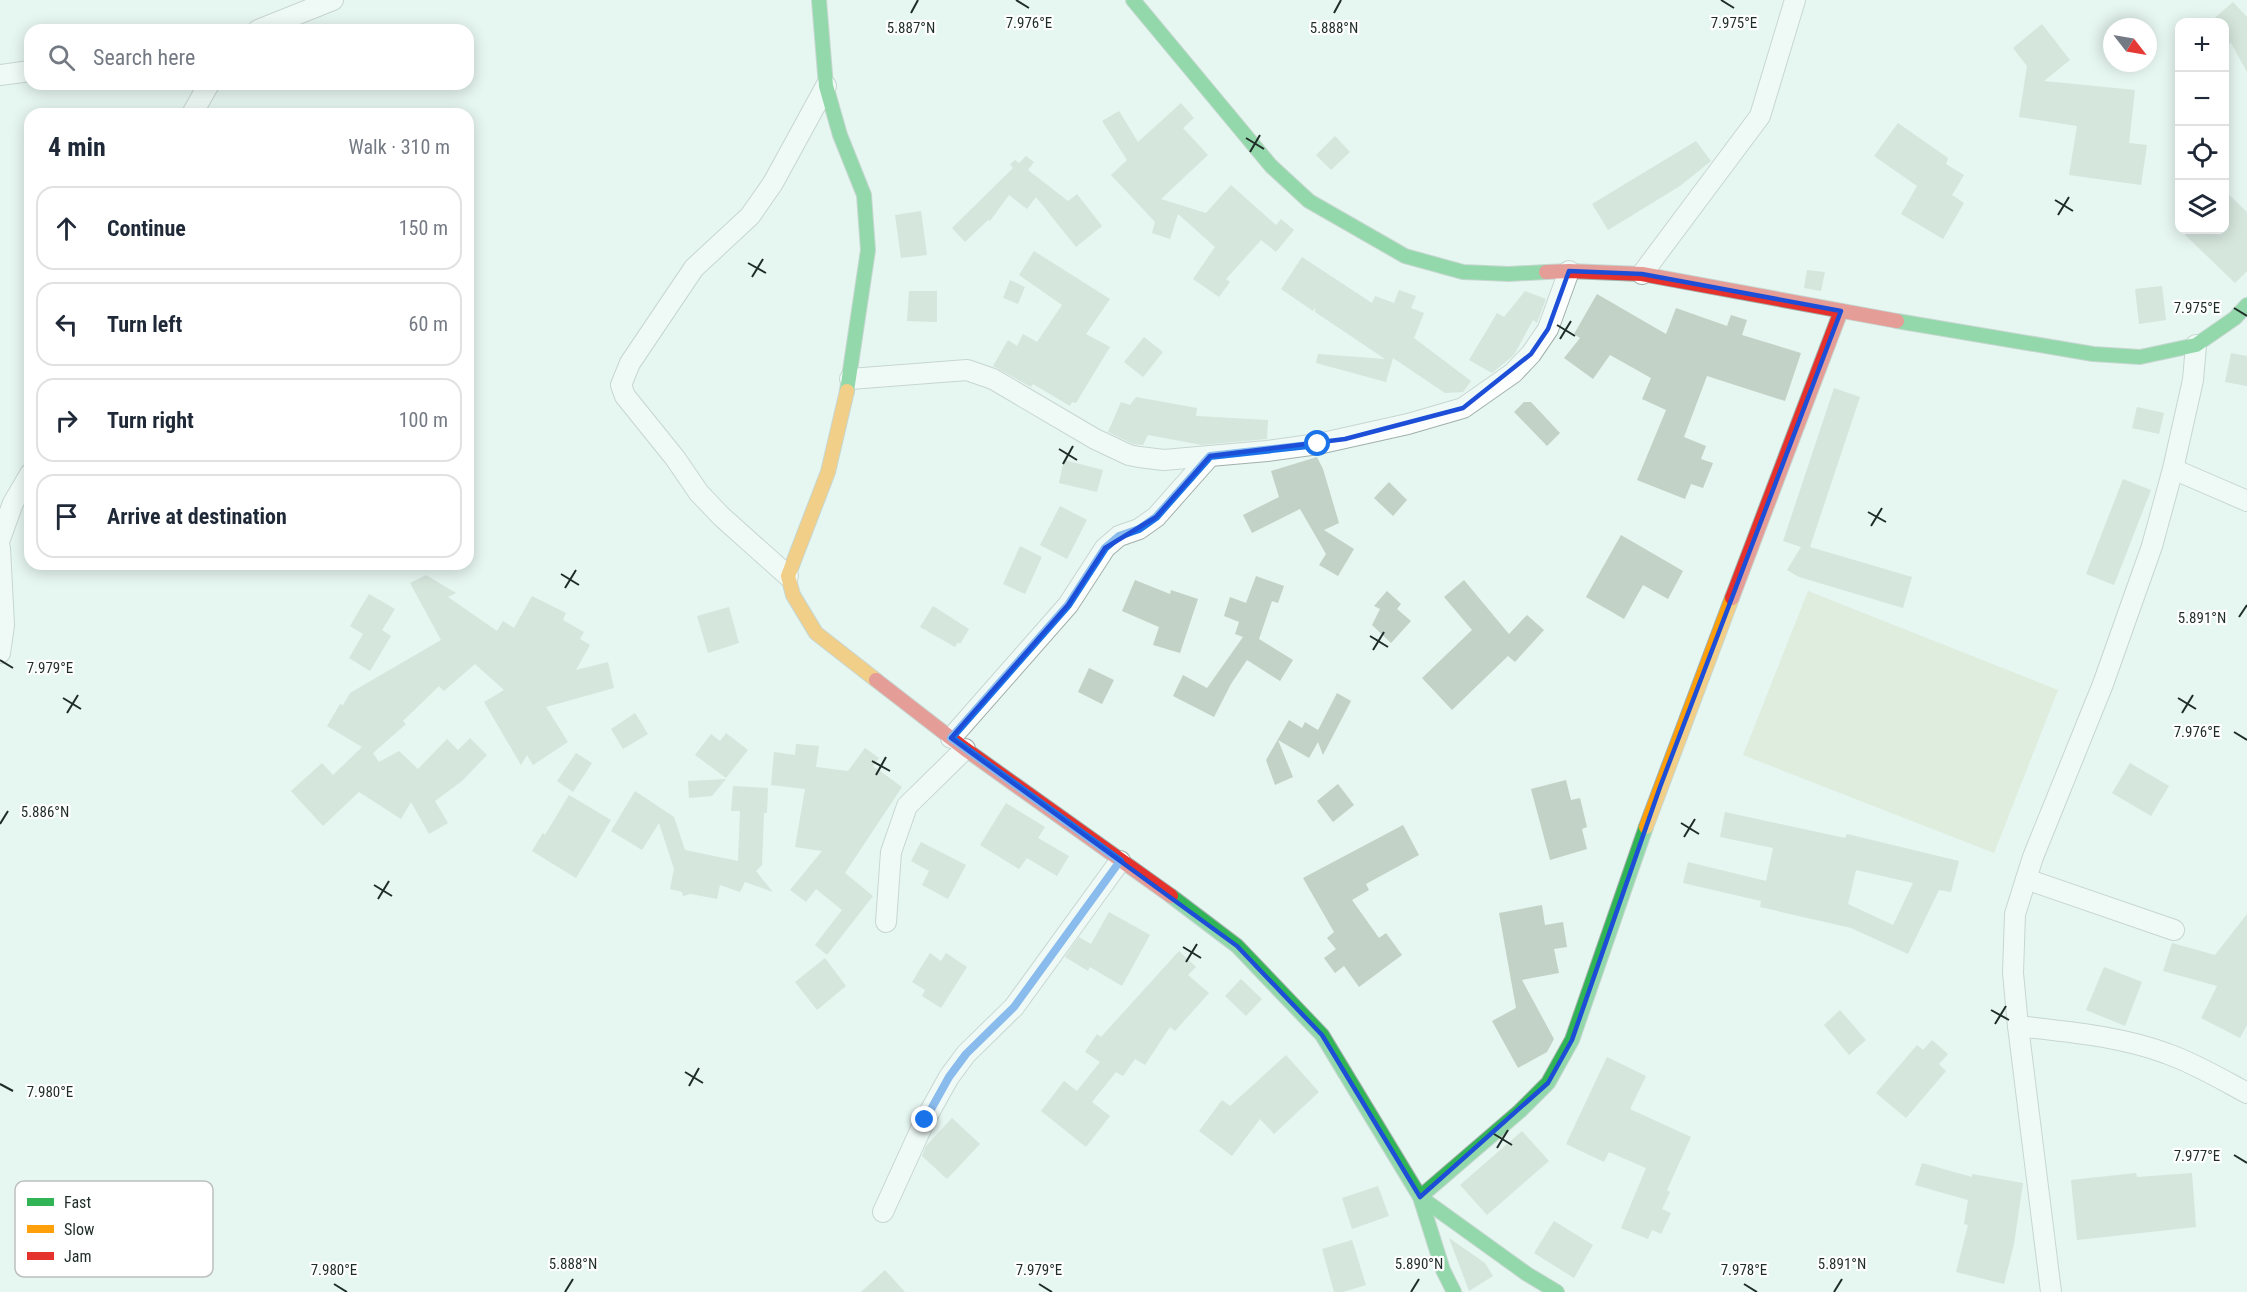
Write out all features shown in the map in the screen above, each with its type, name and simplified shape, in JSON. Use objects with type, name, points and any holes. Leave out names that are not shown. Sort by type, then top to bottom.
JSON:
[{"type":"street","points":[[273,24],[333,0]]},
{"type":"street","points":[[788,576],[828,472],[850,380],[868,250],[864,195],[840,135],[826,86],[819,0]]},
{"type":"street","points":[[1133,0],[1271,166],[1319,207],[1405,256],[1463,272],[1642,274],[2093,354],[2140,357],[2196,345],[2235,318],[2247,305]]},
{"type":"street","points":[[1642,274],[1760,116],[1795,0]]},
{"type":"street","points":[[0,75],[24,71]]},
{"type":"street","points":[[826,86],[773,183],[750,216],[694,268],[630,363],[621,385],[625,396],[675,458],[699,493],[722,517],[788,576],[793,595],[816,633],[958,744],[1181,903],[1237,946],[1322,1035],[1420,1197],[1443,1270],[1454,1292]]},
{"type":"street","points":[[195,108],[206,90]]},
{"type":"street","points":[[850,380],[967,370],[993,379],[1095,439],[1129,455],[1164,460],[1267,452],[1345,439],[1463,408],[1513,373],[1531,354],[1548,329],[1569,272]]},
{"type":"street","points":[[1420,1197],[1520,1111],[1548,1083],[1572,1040],[1660,787],[1841,311]]},
{"type":"street","points":[[2051,1292],[2018,1026],[2013,973],[2015,914],[2026,879],[2119,640],[2152,546],[2173,469],[2193,380],[2196,345]]},
{"type":"street","points":[[886,922],[891,852],[907,806],[1068,605],[1105,548],[1119,536],[1139,529],[1156,517],[1210,456]]},
{"type":"street","points":[[2173,469],[2247,501]]},
{"type":"street","points":[[0,539],[13,502],[24,484]]},
{"type":"street","points":[[0,548],[4,625],[0,653]]},
{"type":"street","points":[[883,1212],[925,1120],[949,1077],[966,1054],[1014,1007],[1120,861]]},
{"type":"street","points":[[2026,879],[2174,930]]},
{"type":"street","points":[[2018,1026],[2133,1043],[2167,1053],[2247,1093]]},
{"type":"street","points":[[1420,1197],[1527,1274],[1557,1292]]},
{"type":"highlighted area","points":[[1569,271],[1642,274],[1841,311],[1660,787],[1572,1040],[1548,1083],[1420,1197],[1322,1035],[1237,946],[951,738],[1068,605],[1105,548],[1156,517],[1210,456],[1345,439],[1463,408],[1531,354],[1548,329]]},
{"type":"green space","points":[[1808,591],[2058,690],[1994,853],[1743,755]]},
{"type":"building","points":[[2233,2],[2247,17],[2247,72],[2231,43],[2229,44],[2229,18],[2215,18]]},
{"type":"building","points":[[2042,24],[2070,60],[2044,81],[2135,90],[2129,143],[2147,145],[2141,185],[2069,175],[2077,126],[2019,117],[2027,66],[2013,48]]},
{"type":"building","points":[[1181,103],[1194,118],[1183,128],[1208,155],[1161,199],[1206,213],[1231,185],[1276,225],[1281,219],[1294,230],[1276,252],[1261,240],[1226,279],[1230,282],[1219,297],[1193,279],[1215,247],[1178,214],[1170,239],[1152,233],[1155,222],[1111,175],[1127,160],[1102,121],[1119,111],[1138,142]]},
{"type":"building","points":[[1898,123],[1948,158],[1946,164],[1964,175],[1952,195],[1964,203],[1943,239],[1901,214],[1917,186],[1874,156]]},
{"type":"building","points":[[1335,136],[1350,152],[1331,170],[1316,155]]},
{"type":"building","points":[[1696,141],[1711,161],[1680,186],[1608,230],[1592,204]]},
{"type":"building","points":[[1026,156],[1034,162],[1028,170],[1068,201],[1077,194],[1102,226],[1076,247],[1036,197],[1027,209],[1009,195],[990,221],[988,220],[965,242],[952,228],[1013,168],[1010,164],[1015,160],[1019,163]]},
{"type":"building","points":[[2229,195],[2247,212],[2247,271],[2235,283],[2184,234],[2229,234]]},
{"type":"building","points":[[921,211],[927,255],[901,258],[895,215]]},
{"type":"building","points":[[1034,251],[1110,299],[1086,334],[1110,347],[1076,403],[1072,402],[1070,406],[1033,384],[1031,387],[993,366],[1008,340],[1017,346],[1023,334],[1037,342],[1062,305],[1019,275]]},
{"type":"building","points":[[1302,257],[1372,303],[1375,296],[1394,303],[1399,290],[1416,296],[1411,308],[1424,313],[1414,338],[1471,381],[1463,392],[1445,393],[1393,358],[1386,382],[1316,363],[1318,354],[1385,359],[1315,312],[1315,307],[1313,311],[1281,289]]},
{"type":"building","points":[[1807,270],[1825,272],[1821,291],[1804,288]]},
{"type":"building","points":[[1010,280],[1025,287],[1018,304],[1003,298]]},
{"type":"building","points":[[2162,286],[2166,320],[2139,324],[2135,289]]},
{"type":"building","points":[[909,291],[937,291],[937,322],[907,321]]},
{"type":"building","points":[[1525,291],[1546,299],[1537,323],[1533,320],[1514,355],[1492,373],[1469,360],[1497,313],[1504,317]]},
{"type":"building","points":[[1597,294],[1666,334],[1676,308],[1727,326],[1731,315],[1747,320],[1742,335],[1801,353],[1785,401],[1707,376],[1684,437],[1706,446],[1701,459],[1713,463],[1703,488],[1691,484],[1685,499],[1637,480],[1666,410],[1642,399],[1651,378],[1610,355],[1593,379],[1564,358],[1580,338],[1574,334]]},
{"type":"building","points":[[1144,337],[1163,352],[1143,377],[1124,362]]},
{"type":"building","points":[[2231,353],[2247,356],[2247,386],[2225,382]]},
{"type":"building","points":[[1834,388],[1860,397],[1810,547],[1912,577],[1903,608],[1799,577],[1787,570],[1801,547],[1783,541]]},
{"type":"building","points":[[1136,397],[1197,408],[1196,416],[1268,420],[1267,439],[1202,445],[1148,435],[1143,445],[1133,444],[1108,432],[1121,402],[1130,405]]},
{"type":"building","points":[[1524,402],[1531,402],[1560,433],[1547,446],[1514,412]]},
{"type":"building","points":[[2137,407],[2164,413],[2159,434],[2132,428]]},
{"type":"building","points":[[1317,457],[1323,469],[1339,523],[1324,530],[1354,549],[1338,576],[1319,565],[1326,554],[1300,509],[1252,533],[1243,515],[1279,497],[1271,471]]},
{"type":"building","points":[[1064,460],[1103,470],[1097,492],[1059,483]]},
{"type":"building","points":[[2123,479],[2151,490],[2114,585],[2086,574]]},
{"type":"building","points":[[1389,482],[1407,500],[1393,516],[1374,498]]},
{"type":"building","points":[[1060,506],[1087,520],[1067,559],[1040,545]]},
{"type":"building","points":[[1621,535],[1683,571],[1668,599],[1643,585],[1624,619],[1586,597]]},
{"type":"building","points":[[1020,546],[1042,557],[1025,594],[1003,584]]},
{"type":"building","points":[[426,575],[456,593],[448,597],[497,631],[503,621],[514,628],[532,596],[566,613],[563,620],[584,632],[580,639],[590,645],[576,670],[608,662],[614,688],[546,707],[568,742],[533,765],[527,755],[521,765],[484,702],[504,690],[475,664],[444,691],[439,686],[403,721],[406,724],[373,753],[379,762],[399,751],[418,769],[447,739],[458,750],[470,738],[487,755],[462,781],[435,801],[448,823],[429,834],[411,802],[401,819],[359,792],[323,826],[291,791],[322,763],[333,775],[362,747],[327,726],[340,704],[343,705],[350,693],[441,640],[410,583]]},
{"type":"building","points":[[1256,576],[1284,586],[1278,603],[1272,601],[1259,639],[1293,660],[1280,681],[1247,660],[1231,684],[1214,717],[1173,696],[1183,675],[1207,688],[1243,637],[1235,634],[1239,622],[1224,616],[1230,597],[1246,603]]},
{"type":"building","points":[[1135,580],[1170,594],[1171,590],[1198,599],[1180,653],[1153,645],[1159,627],[1122,611]]},
{"type":"building","points":[[1464,580],[1509,634],[1527,615],[1544,630],[1515,662],[1508,656],[1452,710],[1422,678],[1472,630],[1444,597]]},
{"type":"building","points":[[1387,591],[1401,604],[1397,609],[1411,621],[1391,643],[1372,625],[1380,609],[1374,606]]},
{"type":"building","points":[[369,594],[395,609],[382,630],[391,636],[370,671],[349,658],[363,634],[350,626]]},
{"type":"building","points":[[933,606],[969,629],[960,644],[958,642],[955,647],[920,627]]},
{"type":"building","points":[[729,607],[739,643],[708,653],[697,616]]},
{"type":"building","points":[[1089,668],[1114,680],[1102,704],[1078,692]]},
{"type":"building","points":[[1337,693],[1351,701],[1323,755],[1318,742],[1309,758],[1278,740],[1293,777],[1275,785],[1266,760],[1289,720],[1302,728],[1305,722],[1318,730]]},
{"type":"building","points":[[635,713],[648,734],[623,749],[611,729]]},
{"type":"building","points":[[726,733],[748,750],[726,778],[695,755],[711,734],[720,741]]},
{"type":"building","points":[[796,744],[819,746],[816,767],[848,771],[865,748],[879,758],[873,766],[902,787],[845,873],[873,896],[827,955],[815,945],[842,910],[816,889],[806,902],[790,890],[822,851],[795,847],[805,789],[771,785],[774,752],[795,755]]},
{"type":"building","points":[[576,753],[592,763],[573,792],[557,781]]},
{"type":"building","points":[[2130,763],[2169,786],[2151,816],[2112,793]]},
{"type":"building","points":[[726,779],[712,796],[689,798],[688,781]]},
{"type":"building","points":[[1566,780],[1571,800],[1580,798],[1587,827],[1582,829],[1587,849],[1550,860],[1531,789]]},
{"type":"building","points":[[1338,784],[1354,805],[1333,822],[1317,801]]},
{"type":"building","points":[[733,786],[768,788],[767,813],[764,813],[762,865],[756,871],[773,892],[745,882],[740,892],[720,885],[717,899],[691,894],[683,896],[682,892],[670,889],[674,869],[659,823],[642,850],[611,831],[635,791],[674,817],[685,850],[738,861],[740,811],[731,811]]},
{"type":"building","points":[[569,795],[611,820],[576,878],[532,851],[543,833],[545,835]]},
{"type":"building","points":[[1006,803],[1045,827],[1038,838],[1069,856],[1057,876],[1027,858],[1019,869],[980,845]]},
{"type":"building","points":[[1725,812],[1845,838],[1847,834],[1959,861],[1951,892],[1939,890],[1908,954],[1851,928],[1760,907],[1761,901],[1683,883],[1688,862],[1766,881],[1773,848],[1720,837]],"holes":[[[1856,870],[1913,883],[1893,925],[1848,904]]]},
{"type":"building","points":[[1403,825],[1419,855],[1366,884],[1369,890],[1352,900],[1379,938],[1386,933],[1402,955],[1359,987],[1344,966],[1335,973],[1324,958],[1336,949],[1327,938],[1334,932],[1303,878]]},
{"type":"building","points":[[921,842],[966,865],[948,899],[922,885],[929,871],[911,861]]},
{"type":"building","points":[[1542,905],[1545,925],[1563,922],[1567,947],[1554,949],[1559,973],[1522,980],[1554,1039],[1547,1052],[1518,1068],[1492,1021],[1516,1008],[1499,913]]},
{"type":"building","points":[[1109,912],[1150,935],[1122,986],[1090,967],[1088,971],[1065,957],[1079,937],[1091,944]]},
{"type":"building","points":[[2247,914],[2247,1025],[2240,1038],[2201,1018],[2217,986],[2163,971],[2172,943],[2215,955]]},
{"type":"building","points":[[1179,951],[1196,967],[1188,975],[1209,993],[1175,1031],[1170,1027],[1145,1065],[1135,1059],[1123,1076],[1116,1072],[1092,1102],[1110,1116],[1086,1147],[1041,1111],[1064,1081],[1077,1091],[1100,1062],[1085,1052],[1097,1034],[1101,1037]]},
{"type":"building","points":[[930,953],[941,961],[946,953],[967,967],[941,1008],[922,996],[925,990],[912,982]]},
{"type":"building","points":[[825,958],[846,986],[817,1010],[795,982]]},
{"type":"building","points":[[2104,967],[2142,982],[2125,1026],[2086,1010]]},
{"type":"building","points":[[1241,979],[1262,999],[1246,1016],[1225,996]]},
{"type":"building","points":[[1840,1010],[1866,1040],[1849,1055],[1824,1025]]},
{"type":"building","points":[[1932,1040],[1948,1054],[1939,1064],[1946,1071],[1906,1118],[1876,1093],[1917,1045],[1923,1050]]},
{"type":"building","points":[[1286,1055],[1319,1092],[1274,1134],[1260,1119],[1232,1156],[1199,1131],[1222,1100],[1230,1106]]},
{"type":"building","points":[[1607,1057],[1646,1076],[1630,1109],[1691,1137],[1667,1190],[1670,1192],[1662,1209],[1671,1213],[1661,1234],[1652,1230],[1648,1239],[1621,1228],[1646,1168],[1609,1152],[1604,1162],[1566,1144]]},
{"type":"building","points":[[952,1118],[980,1144],[947,1179],[922,1156],[926,1146]]},
{"type":"building","points":[[1522,1131],[1549,1161],[1487,1215],[1460,1185]]},
{"type":"building","points":[[1922,1163],[1972,1177],[1972,1174],[2023,1183],[2014,1244],[2004,1284],[1956,1272],[1968,1225],[1964,1224],[1968,1200],[1915,1185]]},
{"type":"building","points":[[2136,1173],[2137,1177],[2192,1173],[2196,1227],[2077,1240],[2071,1180]]},
{"type":"building","points":[[1378,1186],[1389,1216],[1352,1229],[1342,1198]]},
{"type":"building","points":[[1554,1221],[1593,1245],[1574,1278],[1534,1253]]},
{"type":"building","points":[[1449,1238],[1485,1263],[1493,1276],[1469,1291]]},
{"type":"building","points":[[1352,1240],[1366,1285],[1343,1292],[1334,1292],[1322,1249]]},
{"type":"building","points":[[885,1270],[905,1292],[861,1292]]},
{"type":"traffic: fast","points":[[819,0],[826,86],[840,135],[864,195],[868,250],[847,391]]},
{"type":"traffic: fast","points":[[1133,0],[1271,166],[1309,201],[1405,256],[1463,272],[1509,274],[1546,272]]},
{"type":"traffic: fast","points":[[1897,321],[2093,354],[2140,357],[2196,345],[2235,318],[2247,305]]},
{"type":"traffic: fast","points":[[1557,1292],[1527,1274],[1420,1197],[1520,1111],[1548,1083],[1572,1040],[1646,827]]},
{"type":"traffic: fast","points":[[1171,896],[1237,946],[1322,1035],[1420,1197],[1443,1270],[1454,1292]]},
{"type":"traffic: slow","points":[[847,391],[828,472],[788,576],[793,595],[816,633],[876,680]]},
{"type":"traffic: slow","points":[[1646,827],[1732,598]]},
{"type":"traffic: jam","points":[[1546,272],[1642,274],[1897,321]]},
{"type":"traffic: jam","points":[[1732,598],[1841,311]]},
{"type":"traffic: jam","points":[[876,680],[965,749],[1171,896]]},
{"type":"route","points":[[925,1120],[949,1077],[966,1054],[1014,1007],[1120,861],[951,738],[1047,631],[1068,605],[1105,548],[1119,536],[1139,529],[1156,517],[1210,456],[1267,452],[1318,444]]}]
